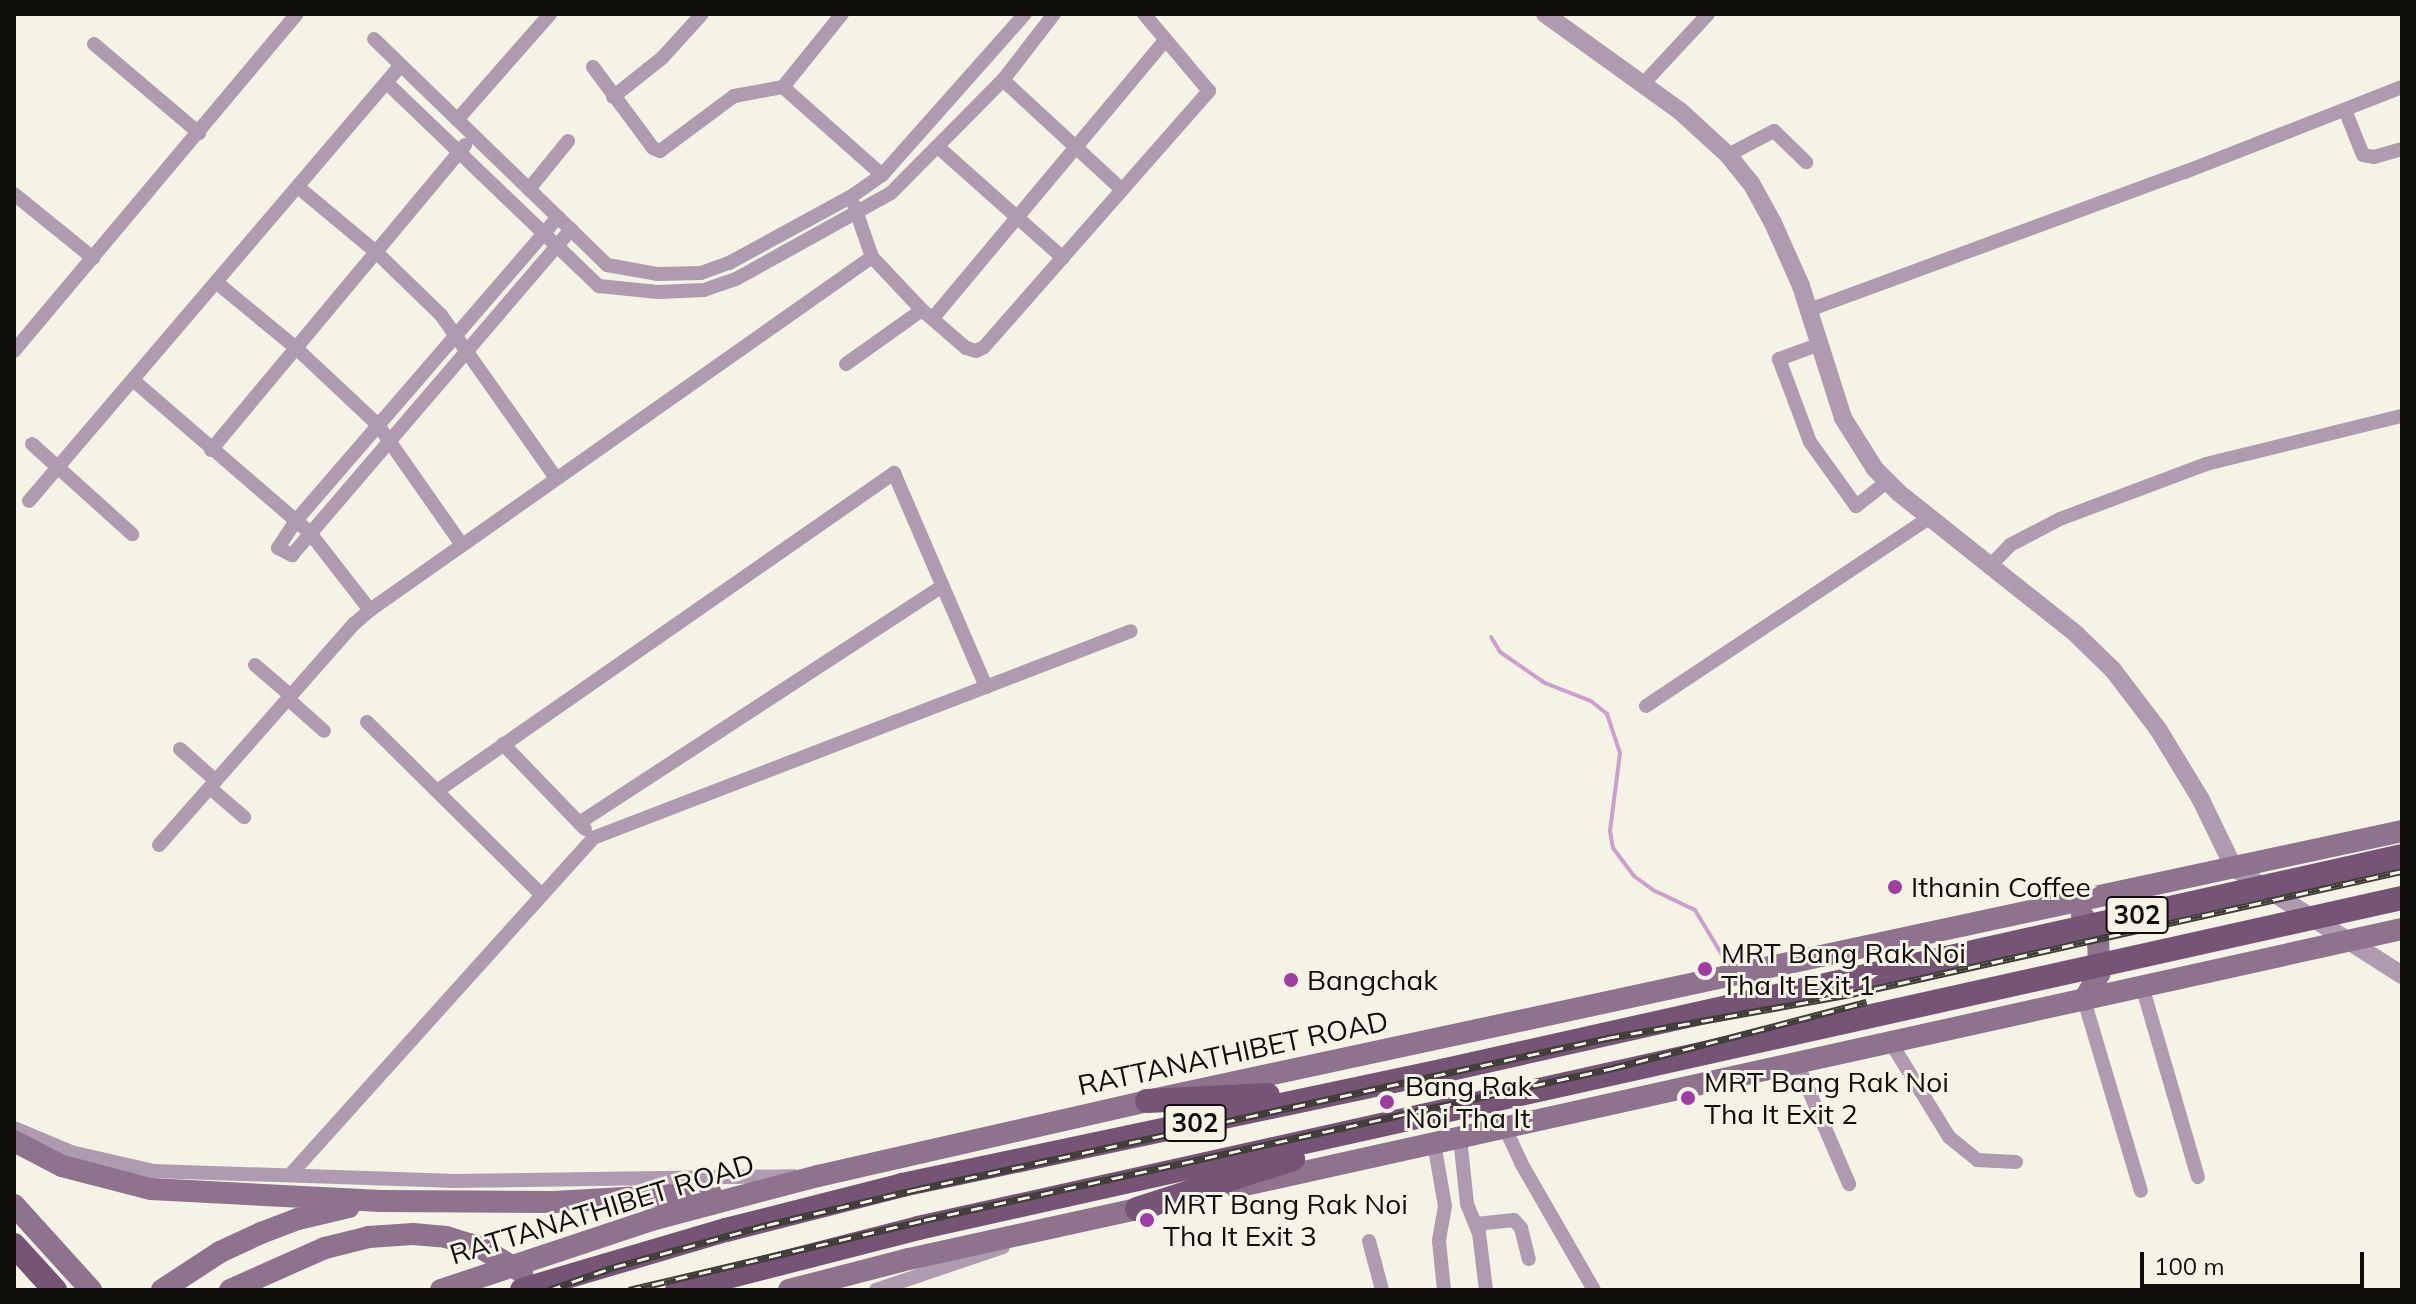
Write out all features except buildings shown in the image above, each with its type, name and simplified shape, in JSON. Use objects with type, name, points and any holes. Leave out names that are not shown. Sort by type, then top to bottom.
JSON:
[{"type":"main road","name":"RATTANATHIBET ROAD","points":[[441,1290],[651,1220],[818,1176],[1147,1101],[2066,906],[2402,831]]},
{"type":"main road","name":"RATTANATHIBET ROAD","points":[[522,1290],[726,1230],[902,1185],[1344,1092],[2402,856]]},
{"type":"main road","name":"302","points":[[677,1290],[918,1228],[2402,898]]},
{"type":"main road","points":[[2066,906],[2086,917],[2098,937],[2099,974],[2084,1000]]},
{"type":"main road","name":"302","points":[[789,1290],[909,1259],[2402,929]]},
{"type":"main road","points":[[1147,1101],[1344,1092]]},
{"type":"main road","points":[[1137,1209],[1436,1113]]},
{"type":"main road","points":[[14,1141],[62,1166],[151,1189],[381,1201],[583,1201],[773,1187]]},
{"type":"main road","points":[[162,1290],[220,1252],[261,1233],[298,1219],[381,1201]]},
{"type":"main road","points":[[14,1205],[91,1290]]},
{"type":"main road","points":[[233,1289],[325,1248],[369,1237],[413,1234],[446,1237],[479,1247],[502,1258],[545,1290]]},
{"type":"main road","points":[[14,1245],[55,1290]]},
{"type":"main road","points":[[828,1290],[909,1259]]},
{"type":"street","points":[[457,120],[550,14]]},
{"type":"street","points":[[613,97],[678,44],[702,14]]},
{"type":"street","points":[[593,67],[653,148],[660,151],[734,96],[783,87],[842,14]]},
{"type":"street","points":[[374,39],[607,265],[658,274],[701,273],[729,263],[852,196],[882,175],[1025,14]]},
{"type":"street","points":[[387,83],[558,243],[599,286],[658,292],[704,290],[736,279],[891,193],[1003,80],[1054,14]]},
{"type":"street","points":[[852,196],[872,257],[927,314],[966,348],[976,351],[984,347],[1209,91],[1144,14]]},
{"type":"street","points":[[1545,14],[1686,116],[1728,155],[1764,204],[1809,310],[1843,418],[1863,453],[1887,482],[2076,634],[2123,681],[2200,798],[2234,868],[2402,975]]},
{"type":"street","points":[[1643,84],[1708,14]]},
{"type":"street","points":[[14,351],[199,133],[290,16]]},
{"type":"street","points":[[846,364],[927,314],[1019,217],[1165,41]]},
{"type":"street","points":[[94,44],[199,133]]},
{"type":"street","points":[[29,501],[401,65]]},
{"type":"street","points":[[1003,80],[1122,190]]},
{"type":"street","points":[[783,87],[882,175]]},
{"type":"street","points":[[1809,310],[2402,87]]},
{"type":"street","points":[[2345,110],[2363,155],[2374,157],[2402,149]]},
{"type":"street","points":[[1728,155],[1774,131],[1806,162]]},
{"type":"street","points":[[211,450],[473,135]]},
{"type":"street","points":[[529,189],[568,141]]},
{"type":"street","points":[[938,147],[1063,258]]},
{"type":"street","points":[[298,187],[376,252],[456,333],[556,478]]},
{"type":"street","points":[[14,194],[93,258]]},
{"type":"street","points":[[558,217],[295,522],[278,545],[287,555],[292,555],[388,439],[571,229]]},
{"type":"street","points":[[159,845],[370,610],[872,257]]},
{"type":"street","points":[[216,282],[296,348],[378,425],[462,545]]},
{"type":"street","points":[[1820,344],[1779,359],[1810,442],[1856,506],[1887,482]]},
{"type":"street","points":[[133,380],[310,533],[370,610]]},
{"type":"street","points":[[1989,567],[2010,545],[2060,519],[2206,464],[2402,416]]},
{"type":"street","points":[[32,444],[132,534]]},
{"type":"street","points":[[437,791],[894,473],[986,687]]},
{"type":"street","points":[[1646,706],[1929,518]]},
{"type":"street","points":[[579,823],[943,586]]},
{"type":"street","points":[[290,1175],[593,838],[1131,631]]},
{"type":"street","points":[[255,665],[324,731]]},
{"type":"street","points":[[367,722],[542,895]]},
{"type":"street","points":[[503,744],[593,838]]},
{"type":"street","points":[[180,749],[244,817]]},
{"type":"street","points":[[2142,986],[2198,1177]]},
{"type":"street","points":[[2084,1000],[2141,1191]]},
{"type":"street","points":[[1891,1043],[1949,1137],[1977,1160],[2016,1162]]},
{"type":"street","points":[[1797,1063],[1849,1184]]},
{"type":"street","points":[[14,1128],[71,1152],[153,1171],[450,1181],[613,1181],[701,1175],[818,1176]]},
{"type":"street","points":[[1505,1128],[1521,1163],[1594,1290]]},
{"type":"street","points":[[1460,1138],[1467,1204],[1476,1224],[1486,1290]]},
{"type":"street","points":[[1434,1143],[1445,1206],[1439,1241],[1444,1290]]},
{"type":"street","points":[[1476,1224],[1514,1220],[1521,1228],[1529,1259]]},
{"type":"street","points":[[876,1290],[1055,1227]]},
{"type":"street","points":[[1369,1241],[1382,1290]]},
{"type":"waterway","points":[[1491,637],[1500,652],[1545,683],[1591,701],[1607,714],[1620,753],[1610,831],[1613,848],[1634,876],[1655,891],[1695,910],[1730,968]]},
{"type":"railway","points":[[549,1290],[614,1267],[767,1225],[918,1189],[1607,1038],[1851,994],[2402,871]]},
{"type":"railway","points":[[629,1290],[924,1220],[1613,1068],[1867,1002]]},
{"type":"place","name":"Ithanin Coffee","points":[[1895,887]]},
{"type":"place","name":"MRT Bang Rak Noi Tha It Exit 1","points":[[1705,969]]},
{"type":"place","name":"Bangchak","points":[[1291,980]]},
{"type":"place","name":"MRT Bang Rak Noi Tha It Exit 2","points":[[1688,1098]]},
{"type":"place","name":"Bang Rak Noi Tha It","points":[[1387,1102]]},
{"type":"place","name":"MRT Bang Rak Noi Tha It Exit 3","points":[[1147,1220]]}]
